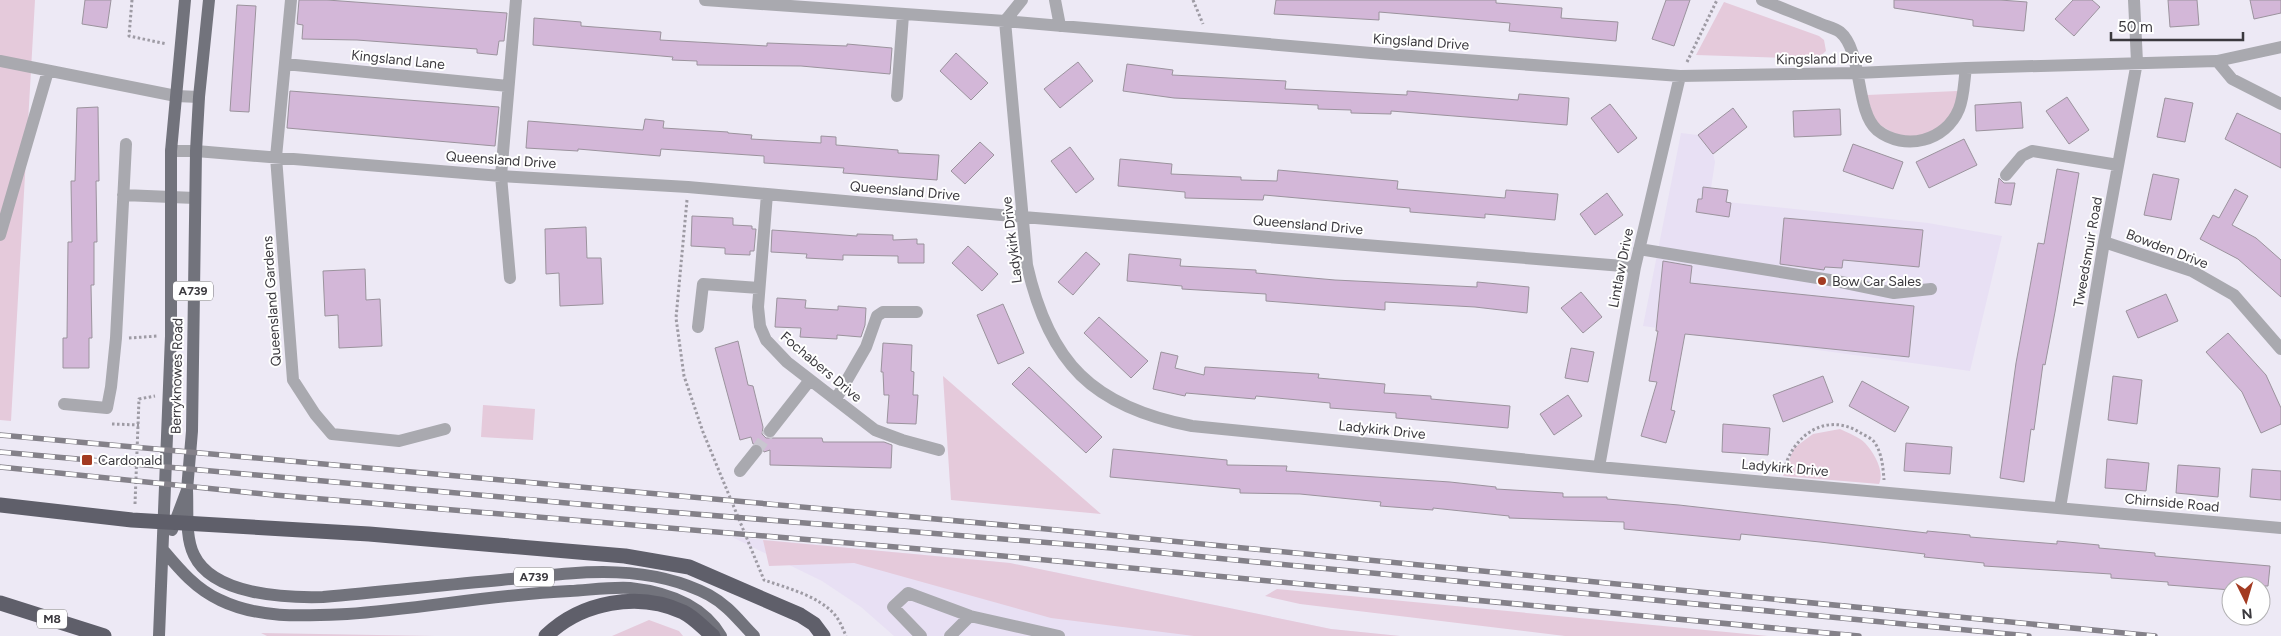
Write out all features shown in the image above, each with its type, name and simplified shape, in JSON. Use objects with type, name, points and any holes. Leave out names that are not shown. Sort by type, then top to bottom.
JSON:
[{"type":"highway","points":[[0,505],[132,520],[369,534],[555,548],[663,562],[689,567],[800,615],[814,624],[823,636]]},
{"type":"highway","points":[[546,636],[564,620],[577,614],[606,604],[622,602],[656,604],[682,612],[696,620],[713,635]]},
{"type":"highway","name":"M8","points":[[0,603],[104,636]]},
{"type":"main road","name":"Berryknowes Road","points":[[158,636],[164,550],[171,336],[171,151],[179,46],[185,0]]},
{"type":"main road","name":"Berryknowes Road","points":[[164,550],[187,490],[192,432],[196,151],[199,96],[210,0]]},
{"type":"main road","name":"A739","points":[[187,490],[189,539],[193,554],[200,565],[211,575],[238,587],[275,596],[295,598],[570,574],[631,572],[675,581],[709,595],[732,610],[754,636]]},
{"type":"main road","name":"A739","points":[[164,550],[189,580],[204,592],[238,607],[292,616],[372,612],[540,592],[630,588],[673,598],[697,609],[713,635]]},
{"type":"street","name":"Queensland Gardens","points":[[291,0],[276,157],[292,380],[315,414],[332,434],[399,440],[446,429]]},
{"type":"street","points":[[510,278],[501,176],[516,0]]},
{"type":"street","name":"Kingsland Drive","points":[[705,0],[772,3],[1005,21],[1680,76],[1857,73],[2137,62],[2217,61],[2281,47]]},
{"type":"street","points":[[1005,21],[1022,0]]},
{"type":"street","points":[[1055,0],[1060,26]]},
{"type":"street","points":[[1762,0],[1840,32],[1851,48],[1864,106],[1875,128],[1890,139],[1908,142],[1924,140],[1946,130],[1960,108],[1966,68]]},
{"type":"street","name":"Tweedsmuir Road","points":[[2060,508],[2104,242],[2137,62],[2134,0]]},
{"type":"street","points":[[897,96],[903,14]]},
{"type":"street","name":"Ladykirk Drive","points":[[1005,21],[1028,265],[1034,294],[1053,340],[1071,366],[1091,384],[1114,400],[1138,412],[1166,421],[1192,426],[1599,467],[2060,508]]},
{"type":"street","points":[[0,61],[176,96],[199,96]]},
{"type":"street","points":[[2217,61],[2232,79],[2281,104]]},
{"type":"street","name":"Kingsland Lane","points":[[285,64],[508,86]]},
{"type":"street","points":[[0,234],[48,71]]},
{"type":"street","name":"Lintlaw Drive","points":[[1599,467],[1635,267],[1680,76]]},
{"type":"street","points":[[64,404],[107,408],[116,338],[126,144]]},
{"type":"street","name":"Queensland Drive","points":[[171,151],[276,157],[501,176],[688,187],[1023,217],[1635,267]]},
{"type":"street","points":[[2006,175],[2022,156],[2032,151],[2118,165]]},
{"type":"street","name":"Fochabers Drive","points":[[766,194],[758,307],[760,326],[766,340],[787,362],[876,430],[902,440],[939,450]]},
{"type":"street","points":[[123,195],[195,198]]},
{"type":"street","name":"Bowden Drive","points":[[2104,242],[2192,271],[2234,295],[2281,349]]},
{"type":"street","points":[[1639,249],[1836,280],[1894,293],[1931,289]]},
{"type":"street","points":[[698,327],[703,284],[759,288]]},
{"type":"street","points":[[836,399],[866,347],[877,316],[883,312],[917,312]]},
{"type":"street","points":[[770,432],[810,380]]},
{"type":"street","points":[[740,471],[756,451]]},
{"type":"street","name":"Chirnside Road","points":[[2060,508],[2281,528]]},
{"type":"street","points":[[921,636],[893,606],[908,592],[970,616],[1059,636]]},
{"type":"street","points":[[950,636],[970,616]]},
{"type":"path","points":[[132,0],[129,36],[179,46]]},
{"type":"path","points":[[1193,0],[1209,38]]},
{"type":"path","points":[[1680,76],[1717,0]]},
{"type":"path","points":[[688,187],[676,318],[684,376],[703,432],[764,580]]},
{"type":"path","points":[[116,338],[171,336]]},
{"type":"path","points":[[135,504],[139,399],[168,394]]},
{"type":"path","points":[[112,424],[139,425]]},
{"type":"path","points":[[1780,483],[1785,465],[1804,434],[1823,425],[1847,425],[1874,441],[1883,464],[1885,492]]},
{"type":"shaded area","points":[[0,0],[35,0],[11,421],[0,420]]},
{"type":"shaded area","points":[[1724,2],[1819,36],[1824,40],[1826,51],[1817,59],[1696,55]]},
{"type":"shaded area","points":[[1957,91],[1957,106],[1944,127],[1924,136],[1900,137],[1875,122],[1867,95]]},
{"type":"shaded area","name":"Bow Car Sales","points":[[1681,133],[1698,135],[1713,154],[1715,162],[1711,188],[1728,190],[1727,202],[1928,223],[2002,236],[1970,371],[1643,326]]},
{"type":"shaded area","points":[[943,376],[1101,514],[951,500]]},
{"type":"shaded area","points":[[483,405],[535,409],[533,440],[481,437]]},
{"type":"shaded area","points":[[1840,429],[1863,441],[1872,452],[1880,468],[1879,484],[1783,476],[1794,448],[1813,434]]},
{"type":"shaded area","points":[[732,537],[1010,563],[1331,629],[1400,636],[894,636],[861,607],[822,581]]},
{"type":"shaded area","points":[[763,540],[1010,563],[1331,629],[1400,636],[1194,636],[1051,618],[854,563],[769,566]]},
{"type":"shaded area","points":[[1277,589],[1768,636],[1565,636],[1300,604],[1265,596]]},
{"type":"shaded area","points":[[649,620],[679,631],[683,636],[612,636]]},
{"type":"shaded area","points":[[261,633],[435,636],[267,636]]},
{"type":"building","points":[[85,0],[111,0],[107,28],[82,24]]},
{"type":"building","points":[[299,0],[327,0],[507,13],[504,41],[499,41],[497,55],[477,53],[477,49],[357,40],[302,39],[303,25],[297,24]]},
{"type":"building","points":[[1276,0],[1496,0],[1496,3],[1562,8],[1561,18],[1618,22],[1616,41],[1509,31],[1510,23],[1379,12],[1379,20],[1274,14]]},
{"type":"building","points":[[1666,0],[1690,0],[1674,46],[1652,39]]},
{"type":"building","points":[[1894,0],[2000,0],[2027,2],[2024,31],[1973,26],[1973,20],[1894,8]]},
{"type":"building","points":[[2073,0],[2092,0],[2100,7],[2074,36],[2055,19]]},
{"type":"building","points":[[2168,0],[2197,0],[2199,25],[2170,27]]},
{"type":"building","points":[[2250,0],[2281,0],[2281,13],[2254,19]]},
{"type":"building","points":[[237,5],[256,6],[249,112],[230,111]]},
{"type":"building","points":[[534,18],[581,22],[581,26],[661,32],[660,40],[767,46],[767,43],[847,46],[847,44],[892,48],[890,74],[801,66],[697,65],[697,61],[672,60],[673,57],[533,45]]},
{"type":"building","points":[[956,53],[988,83],[971,100],[940,71]]},
{"type":"building","points":[[1078,62],[1093,81],[1060,108],[1044,89]]},
{"type":"building","points":[[1127,64],[1173,70],[1172,75],[1286,81],[1285,89],[1407,95],[1407,91],[1518,100],[1519,94],[1569,98],[1567,125],[1391,111],[1391,114],[1351,113],[1351,110],[1318,109],[1318,105],[1174,98],[1123,91]]},
{"type":"building","points":[[290,91],[499,107],[495,146],[287,128]]},
{"type":"building","points":[[2067,97],[2089,130],[2069,144],[2046,111]]},
{"type":"building","points":[[2165,98],[2193,103],[2185,142],[2157,137]]},
{"type":"building","points":[[2021,102],[2023,128],[1976,131],[1975,105]]},
{"type":"building","points":[[1610,104],[1637,138],[1618,153],[1591,118]]},
{"type":"building","points":[[98,107],[99,181],[96,181],[97,242],[94,242],[94,285],[91,285],[92,338],[89,338],[89,368],[63,368],[63,338],[67,338],[68,242],[72,242],[71,181],[75,181],[77,108]]},
{"type":"building","points":[[1733,108],[1747,127],[1713,154],[1698,135]]},
{"type":"building","points":[[1840,109],[1841,135],[1794,137],[1793,111]]},
{"type":"building","points":[[2237,113],[2281,134],[2281,168],[2225,139]]},
{"type":"building","points":[[645,119],[664,121],[663,128],[752,135],[751,139],[821,143],[821,136],[836,137],[836,145],[898,150],[898,153],[939,155],[937,180],[843,173],[844,168],[764,163],[764,156],[661,149],[660,156],[578,149],[578,151],[526,148],[528,121],[643,130]]},
{"type":"building","points":[[1964,139],[1977,165],[1929,188],[1916,162]]},
{"type":"building","points":[[980,142],[994,155],[965,184],[951,171]]},
{"type":"building","points":[[1853,144],[1903,162],[1893,189],[1843,171]]},
{"type":"building","points":[[1070,147],[1094,179],[1076,193],[1051,161]]},
{"type":"building","points":[[1120,159],[1172,164],[1171,174],[1241,177],[1241,180],[1277,181],[1278,170],[1398,181],[1397,189],[1505,198],[1506,190],[1558,194],[1555,220],[1485,214],[1485,218],[1410,212],[1410,208],[1264,195],[1263,200],[1185,198],[1185,192],[1118,186]]},
{"type":"building","points":[[2057,169],[2079,173],[2045,365],[2043,364],[2034,430],[2031,429],[2024,482],[2000,478],[2016,363],[2038,243],[2044,244]]},
{"type":"building","points":[[2153,174],[2179,179],[2171,220],[2144,215]]},
{"type":"building","points":[[1999,178],[2004,183],[2015,183],[2011,205],[1995,203]]},
{"type":"building","points":[[1703,187],[1728,190],[1726,202],[1731,203],[1729,217],[1696,212],[1698,199],[1702,199]]},
{"type":"building","points":[[2235,189],[2248,196],[2232,225],[2256,238],[2281,260],[2281,297],[2238,259],[2200,239],[2213,215],[2219,218]]},
{"type":"building","points":[[1607,193],[1623,215],[1595,235],[1580,214]]},
{"type":"building","points":[[692,216],[733,218],[733,225],[752,226],[752,229],[756,229],[754,251],[750,251],[750,255],[725,254],[725,248],[691,246]]},
{"type":"building","points":[[1784,218],[1923,230],[1919,267],[1843,260],[1842,268],[1825,267],[1824,270],[1780,264]]},
{"type":"building","points":[[586,227],[587,258],[601,258],[603,304],[560,306],[559,273],[546,274],[545,229]]},
{"type":"building","points":[[772,230],[857,236],[857,234],[893,235],[893,240],[917,239],[917,244],[924,244],[924,263],[898,263],[898,256],[843,255],[843,260],[806,258],[807,254],[771,252]]},
{"type":"building","points":[[968,246],[998,274],[982,291],[952,263]]},
{"type":"building","points":[[1086,252],[1100,264],[1073,295],[1058,282]]},
{"type":"building","points":[[1129,254],[1181,259],[1180,266],[1256,270],[1256,273],[1335,280],[1477,287],[1477,282],[1529,287],[1527,313],[1475,307],[1385,302],[1385,310],[1266,301],[1266,294],[1182,289],[1182,286],[1127,281]]},
{"type":"building","points":[[1663,261],[1692,266],[1690,283],[1914,306],[1909,357],[1685,334],[1671,410],[1675,411],[1666,443],[1641,436],[1657,382],[1649,381],[1658,331],[1656,331]]},
{"type":"building","points":[[365,269],[366,300],[380,299],[382,346],[339,348],[338,315],[325,316],[323,271]]},
{"type":"building","points":[[1581,292],[1602,317],[1583,333],[1561,308]]},
{"type":"building","points":[[2166,294],[2178,321],[2138,338],[2126,311]]},
{"type":"building","points":[[777,298],[806,300],[805,308],[838,310],[838,306],[866,308],[865,325],[861,337],[837,335],[837,339],[800,337],[801,328],[775,327]]},
{"type":"building","points":[[1003,304],[1024,353],[998,364],[977,315]]},
{"type":"building","points":[[1099,317],[1148,361],[1131,378],[1084,333]]},
{"type":"building","points":[[2228,333],[2266,375],[2281,408],[2281,424],[2261,433],[2242,392],[2206,352]]},
{"type":"building","points":[[738,341],[748,385],[753,386],[763,427],[762,434],[766,438],[822,438],[823,442],[884,442],[892,445],[891,468],[770,465],[770,450],[764,452],[761,444],[753,444],[751,437],[740,440],[715,348]]},
{"type":"building","points":[[883,343],[912,345],[911,371],[914,372],[913,395],[918,395],[916,424],[887,423],[889,395],[884,395],[883,372],[881,372]]},
{"type":"building","points":[[1571,348],[1594,352],[1588,382],[1565,378]]},
{"type":"building","points":[[1161,352],[1178,356],[1175,368],[1204,375],[1205,367],[1319,374],[1318,378],[1385,384],[1384,393],[1431,396],[1431,399],[1510,406],[1508,428],[1396,418],[1396,413],[1330,408],[1330,403],[1256,396],[1255,399],[1186,393],[1185,396],[1153,389]]},
{"type":"building","points":[[1029,367],[1102,437],[1086,453],[1012,384]]},
{"type":"building","points":[[1823,376],[1833,402],[1783,422],[1773,395]]},
{"type":"building","points":[[2113,376],[2142,380],[2137,424],[2108,420]]},
{"type":"building","points":[[1862,381],[1909,407],[1895,432],[1849,406]]},
{"type":"building","points":[[1568,395],[1582,416],[1554,435],[1540,414]]},
{"type":"building","points":[[1723,424],[1770,428],[1768,455],[1722,452]]},
{"type":"building","points":[[1906,443],[1952,447],[1950,474],[1904,471]]},
{"type":"building","points":[[1113,449],[1227,460],[1227,465],[1287,466],[1286,471],[1450,482],[1496,487],[1496,489],[1563,493],[1563,497],[1607,497],[1607,499],[1679,505],[1927,533],[1927,531],[1970,535],[1970,537],[2057,544],[2057,541],[2099,545],[2099,548],[2155,553],[2155,556],[2270,566],[2269,576],[2221,576],[2221,589],[2168,585],[2168,582],[2111,578],[2111,574],[1984,566],[1984,563],[1924,557],[1925,554],[1741,534],[1740,540],[1624,529],[1624,522],[1509,518],[1509,516],[1433,508],[1433,510],[1380,506],[1381,502],[1300,494],[1240,493],[1240,489],[1110,477]]},
{"type":"building","points":[[2107,459],[2149,463],[2146,491],[2105,488]]},
{"type":"building","points":[[2178,465],[2220,468],[2218,497],[2176,493]]},
{"type":"building","points":[[2252,469],[2281,471],[2281,500],[2250,497]]},
{"type":"tunnel","points":[[756,451],[770,431]]},
{"type":"railway","points":[[0,435],[1036,528],[2155,636]]},
{"type":"railway","points":[[0,452],[645,510],[1090,546],[2029,636]]},
{"type":"railway","points":[[0,467],[274,495],[1003,556],[1859,636]]},
{"type":"place","name":"Bow Car Sales","points":[[1822,281]]},
{"type":"place","name":"Cardonald","points":[[87,460]]}]
